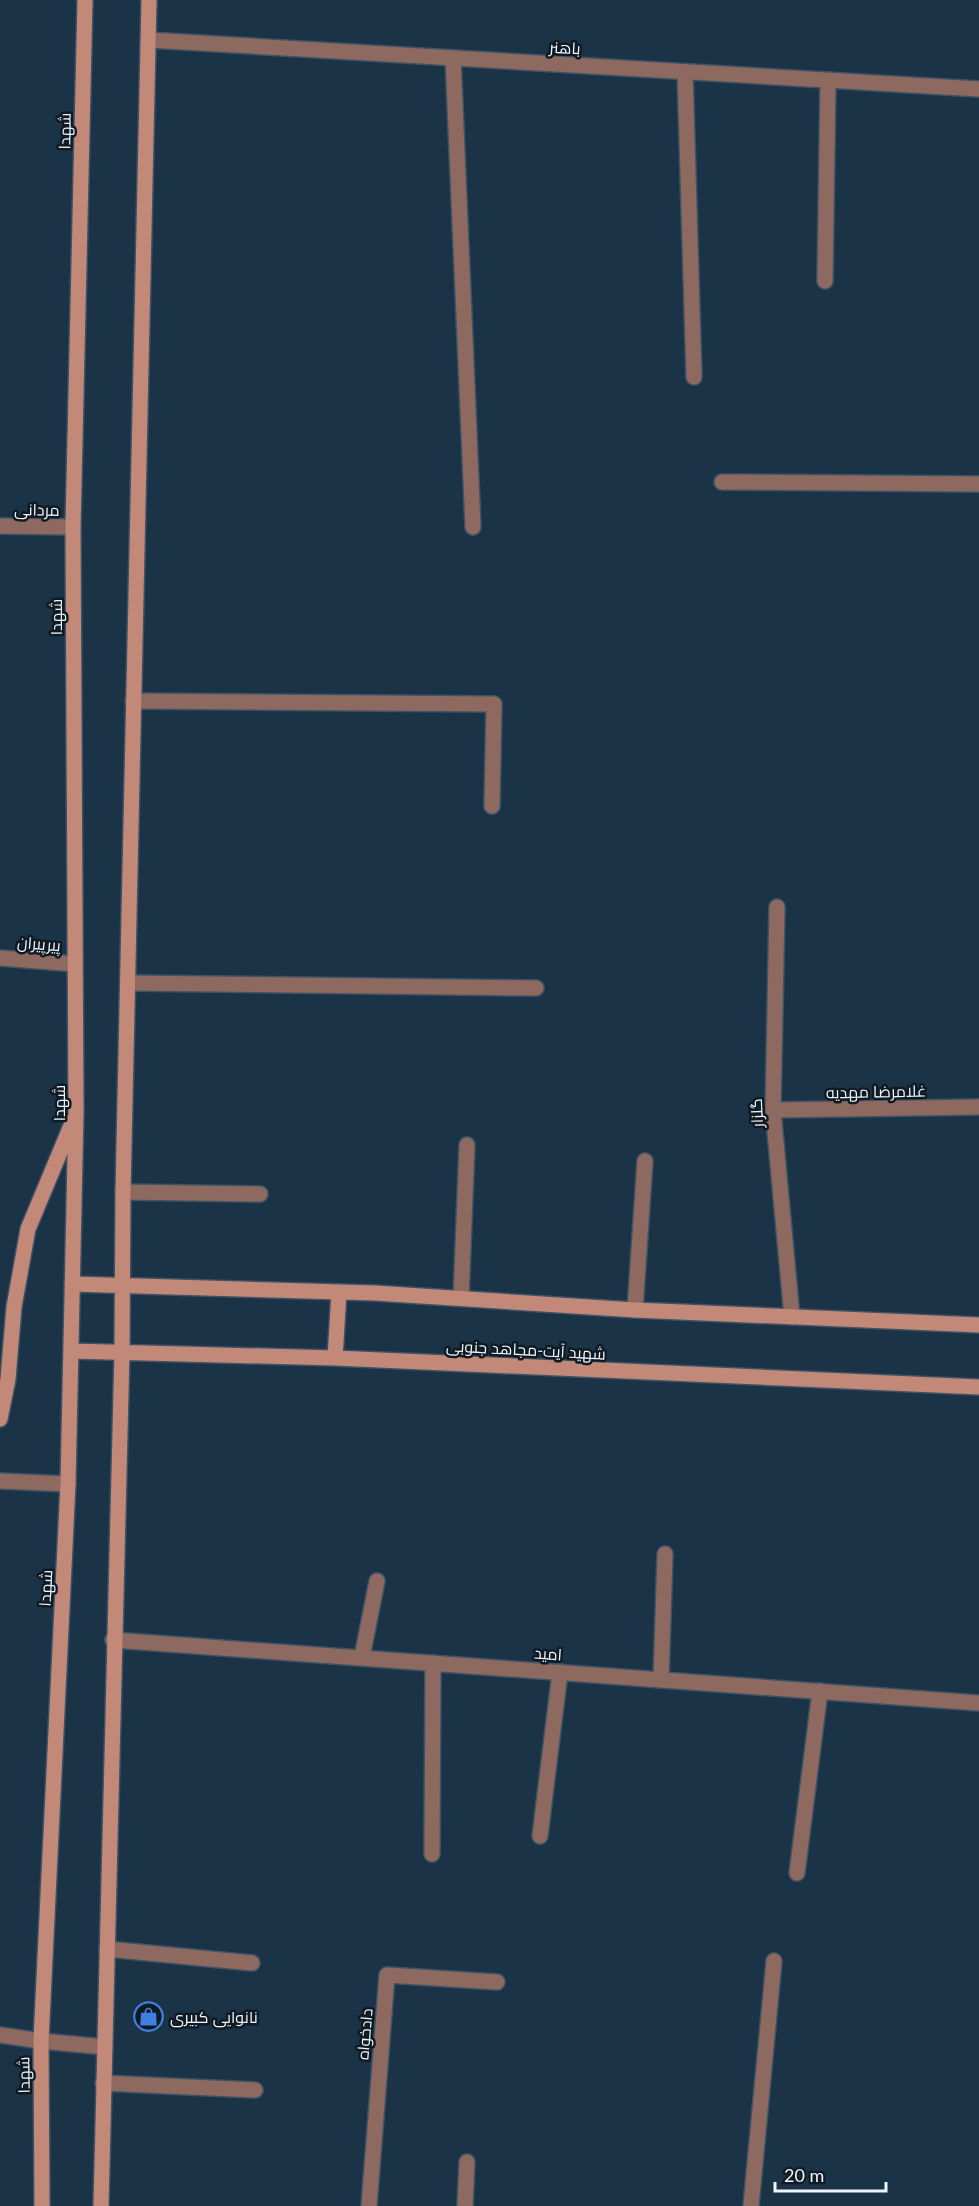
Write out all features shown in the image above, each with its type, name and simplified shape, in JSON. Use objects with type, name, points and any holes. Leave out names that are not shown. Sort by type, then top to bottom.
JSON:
[{"type":"main road","name":"شهدا","points":[[42,2206],[41,2041],[68,1484],[76,1112],[73,527],[85,0]]},
{"type":"main road","points":[[101,2206],[113,1640],[122,1352],[123,1192],[149,0]]},
{"type":"main road","points":[[0,1419],[9,1379],[14,1307],[28,1229],[76,1112]]},
{"type":"main road","points":[[72,1284],[339,1292],[634,1310],[979,1325]]},
{"type":"main road","points":[[336,1358],[339,1292]]},
{"type":"main road","name":"شهید آیت-مجاهد جنوبی","points":[[70,1351],[336,1358],[979,1387]]},
{"type":"street","name":"باهنر","points":[[149,40],[979,89]]},
{"type":"street","points":[[453,58],[473,526]]},
{"type":"street","points":[[685,72],[694,377]]},
{"type":"street","points":[[825,281],[828,81]]},
{"type":"street","points":[[722,482],[979,484]]},
{"type":"street","name":"مردانی","points":[[0,526],[73,527]]},
{"type":"street","points":[[133,701],[494,704],[492,806]]},
{"type":"street","name":"گلزار","points":[[777,907],[773,1110],[792,1317]]},
{"type":"street","name":"پیرپیران","points":[[0,958],[75,964]]},
{"type":"street","points":[[128,983],[536,988]]},
{"type":"street","name":"غلامرضا مهدیه","points":[[773,1110],[979,1107]]},
{"type":"street","points":[[461,1298],[467,1145]]},
{"type":"street","points":[[634,1310],[645,1161]]},
{"type":"street","points":[[123,1192],[260,1194]]},
{"type":"street","points":[[0,1481],[68,1484]]},
{"type":"street","points":[[661,1680],[665,1554]]},
{"type":"street","points":[[362,1658],[377,1581]]},
{"type":"street","name":"امید","points":[[113,1640],[979,1703]]},
{"type":"street","points":[[432,1854],[434,1663]]},
{"type":"street","points":[[540,1836],[560,1672]]},
{"type":"street","points":[[797,1873],[820,1691]]},
{"type":"street","points":[[107,1950],[252,1963]]},
{"type":"street","points":[[751,2206],[774,1961]]},
{"type":"street","name":"دادخواه","points":[[369,2206],[387,1975],[497,1982]]},
{"type":"street","points":[[0,2035],[105,2047]]},
{"type":"street","points":[[103,2083],[255,2090]]},
{"type":"street","points":[[465,2206],[467,2162]]},
{"type":"place","name":"نانوایی کبیری","points":[[149,2016]]}]
